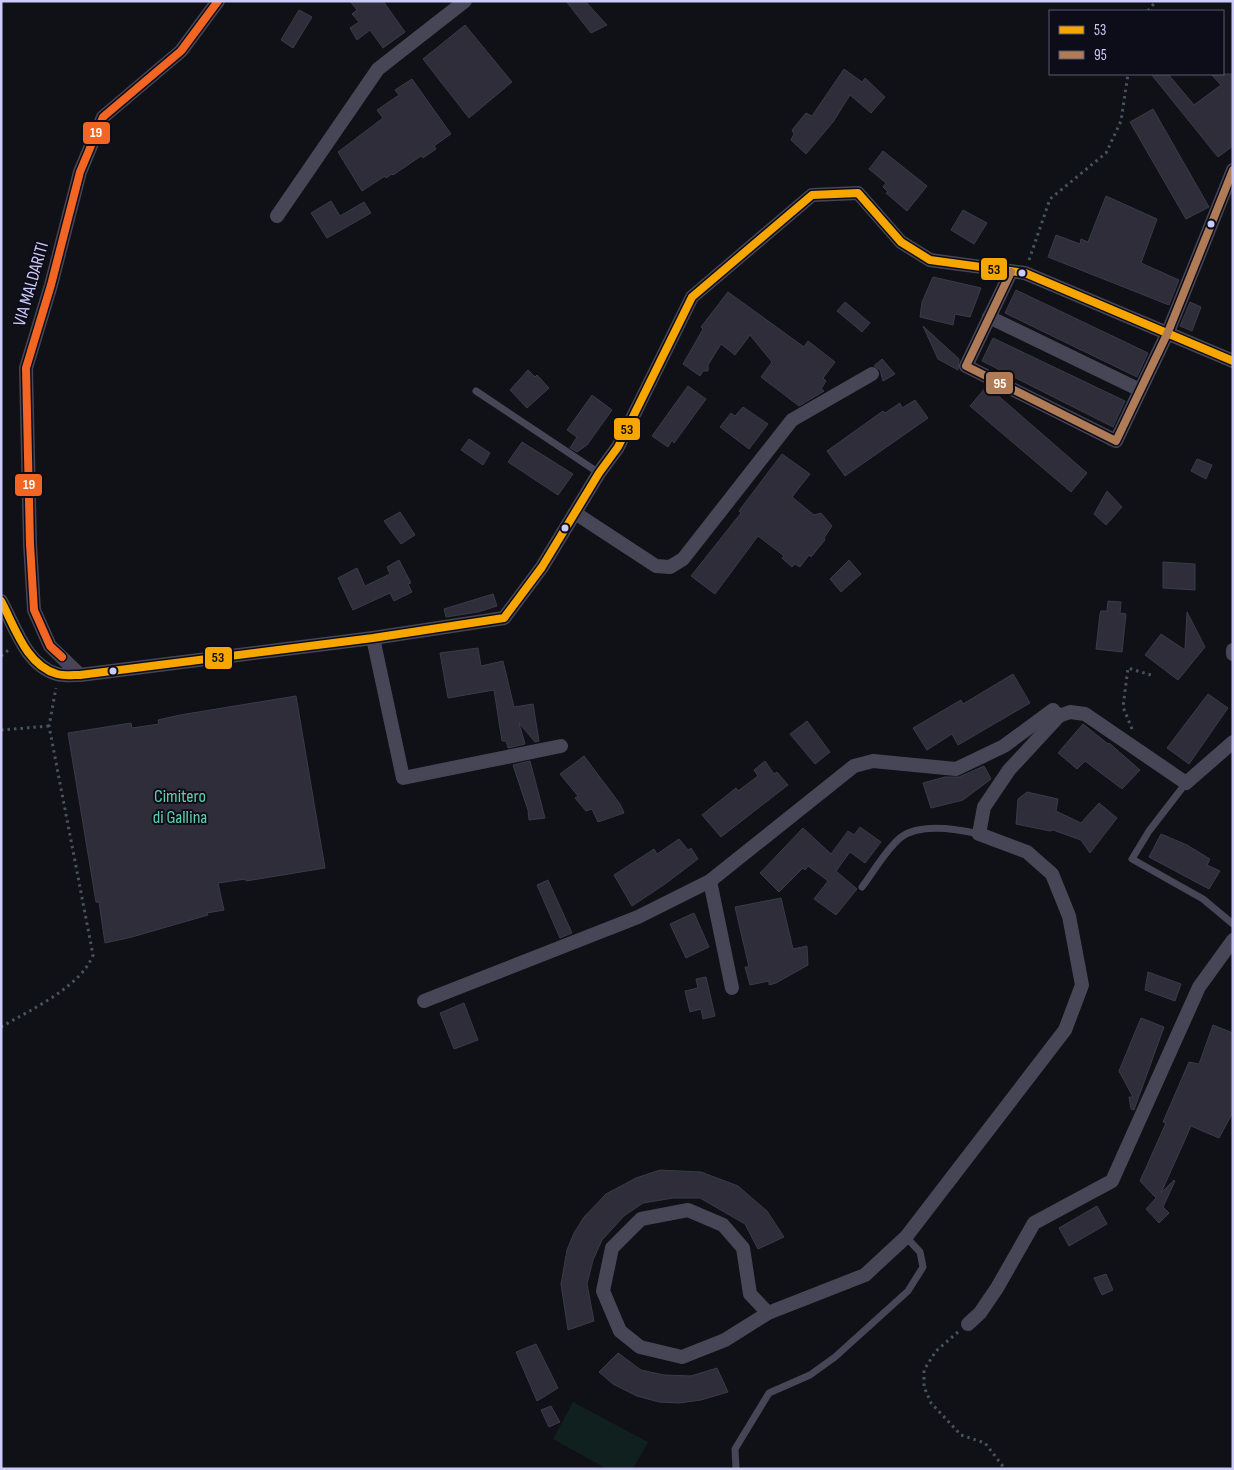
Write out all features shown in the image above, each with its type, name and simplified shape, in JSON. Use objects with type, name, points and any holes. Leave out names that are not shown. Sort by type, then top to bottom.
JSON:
[{"type":"street","name":"VIA MALDARITI","points":[[80,675],[50,646],[34,610],[30,544],[26,368],[51,285],[80,172],[103,117],[182,51],[218,1]]},
{"type":"street","points":[[277,216],[378,69],[465,1]]},
{"type":"street","points":[[1018,272],[989,317],[966,366],[1116,441],[1168,332],[1233,170]]},
{"type":"street","points":[[1,601],[13,626],[40,667],[58,675],[80,675],[373,638],[504,618],[542,567],[599,473],[618,447],[692,297],[812,195],[858,193],[901,242],[930,260],[1018,272],[1168,332],[1233,361]]},
{"type":"street","points":[[989,317],[1140,390]]},
{"type":"street","points":[[575,513],[656,566],[670,567],[684,559],[792,420],[872,374]]},
{"type":"street","points":[[373,638],[403,778],[561,746]]},
{"type":"street","points":[[424,1001],[638,917],[710,881],[854,766],[873,761],[956,769],[1004,746],[1053,710],[1060,716]]},
{"type":"street","points":[[768,1313],[750,1294],[742,1248],[723,1226],[688,1210],[641,1219],[612,1248],[603,1291],[620,1331],[640,1348],[682,1357],[725,1340],[768,1313],[865,1276],[906,1236],[1065,1030],[1082,985],[1069,916],[1052,874],[1027,852],[979,834],[984,807],[1009,770],[1060,716],[1070,712],[1084,714],[1186,783],[1233,742]]},
{"type":"street","points":[[710,881],[732,988]]},
{"type":"street","points":[[968,1324],[980,1313],[997,1288],[1034,1223],[1112,1181],[1199,987],[1233,940]]},
{"type":"lane","points":[[476,391],[599,473]]},
{"type":"lane","points":[[1186,783],[1148,831],[1132,859],[1203,898],[1233,924]]},
{"type":"lane","points":[[862,887],[890,848],[902,837],[924,830],[953,828],[979,834]]},
{"type":"lane","points":[[736,1469],[735,1449],[769,1393],[810,1375],[829,1362],[908,1291],[923,1267],[920,1252],[906,1236]]},
{"type":"path","points":[[1018,272],[1050,199],[1106,153],[1121,121],[1128,75]]},
{"type":"path","points":[[1129,744],[1133,730],[1123,707],[1128,668],[1154,676]]},
{"type":"path","points":[[1,1027],[58,993],[89,966],[93,955],[50,726],[58,675]]},
{"type":"path","points":[[1,730],[50,726]]},
{"type":"path","points":[[968,1324],[936,1351],[924,1370],[924,1387],[931,1403],[961,1435],[985,1443],[1005,1469]]},
{"type":"shaded area","points":[[573,1402],[648,1442],[633,1469],[607,1469],[553,1439]]},
{"type":"building","points":[[350,1],[383,1],[405,32],[383,48],[370,30],[357,40],[350,28],[359,22],[352,14],[357,10]]},
{"type":"building","points":[[566,1],[585,1],[607,25],[591,33]]},
{"type":"building","points":[[299,10],[312,17],[293,48],[281,40]]},
{"type":"building","points":[[465,25],[512,82],[469,118],[423,59]]},
{"type":"building","points":[[844,69],[862,82],[865,78],[885,97],[871,113],[850,95],[833,122],[806,154],[791,140],[794,134],[792,130],[806,113],[812,116]]},
{"type":"building","points":[[1233,74],[1233,146],[1218,157],[1152,75],[1169,75],[1194,105],[1221,85],[1212,75]]},
{"type":"building","points":[[412,79],[451,134],[434,146],[436,149],[423,158],[421,156],[393,175],[386,178],[385,176],[362,191],[338,152],[383,118],[377,110],[399,95],[395,90]]},
{"type":"building","points":[[1153,109],[1209,207],[1186,219],[1130,122]]},
{"type":"building","points":[[883,151],[927,186],[907,211],[886,193],[888,192],[883,187],[886,183],[869,169]]},
{"type":"building","points":[[1106,196],[1157,219],[1141,263],[1179,280],[1169,305],[1048,257],[1056,235],[1080,244],[1081,239],[1088,242]]},
{"type":"building","points":[[331,201],[340,216],[364,202],[371,213],[327,238],[311,213]]},
{"type":"building","points":[[963,210],[987,223],[974,244],[951,230]]},
{"type":"building","points":[[933,277],[981,288],[970,317],[955,314],[953,325],[920,317],[922,302]]},
{"type":"building","points":[[1016,290],[1148,353],[1137,377],[1005,313]]},
{"type":"building","points":[[728,292],[804,347],[808,341],[835,362],[823,378],[826,381],[821,389],[824,391],[799,406],[761,377],[772,362],[750,335],[735,355],[721,344],[708,365],[708,371],[703,371],[700,376],[683,364],[703,329],[701,327]]},
{"type":"building","points":[[845,302],[870,323],[862,332],[837,311]]},
{"type":"building","points":[[1190,302],[1201,307],[1192,331],[1180,326]]},
{"type":"building","points":[[923,326],[959,359],[958,370],[938,359]]},
{"type":"building","points":[[993,338],[1125,401],[1113,427],[982,361]]},
{"type":"building","points":[[882,359],[895,374],[883,381],[880,370],[874,366]]},
{"type":"building","points":[[528,370],[535,377],[537,375],[549,388],[527,408],[510,390]]},
{"type":"building","points":[[688,386],[706,399],[674,443],[672,440],[668,447],[652,436]]},
{"type":"building","points":[[987,386],[1087,473],[1071,492],[970,406]]},
{"type":"building","points":[[592,395],[612,410],[587,445],[577,452],[570,448],[577,437],[567,430]]},
{"type":"building","points":[[915,400],[928,418],[845,476],[827,451],[883,411],[885,413],[900,403],[902,408]]},
{"type":"building","points":[[743,407],[768,424],[749,449],[720,427],[731,413],[735,416]]},
{"type":"building","points":[[469,439],[490,453],[483,465],[461,450]]},
{"type":"building","points":[[522,442],[573,474],[558,495],[508,462]]},
{"type":"building","points":[[782,454],[810,474],[792,497],[814,515],[821,513],[832,526],[824,538],[825,540],[811,557],[809,555],[800,567],[795,564],[792,567],[782,558],[784,556],[758,536],[715,594],[691,576],[741,513],[739,511]]},
{"type":"building","points":[[1197,459],[1212,465],[1206,479],[1191,471]]},
{"type":"building","points":[[1107,491],[1122,507],[1106,525],[1094,514]]},
{"type":"building","points":[[400,512],[415,535],[401,544],[384,521]]},
{"type":"building","points":[[399,560],[411,583],[408,584],[412,592],[394,601],[390,593],[353,610],[338,578],[357,568],[365,586],[390,574],[387,567]]},
{"type":"building","points":[[849,560],[861,574],[841,592],[830,579]]},
{"type":"building","points":[[1163,562],[1195,564],[1195,590],[1163,588]]},
{"type":"building","points":[[493,594],[497,606],[478,612],[446,617],[444,609]]},
{"type":"building","points":[[1108,601],[1121,602],[1120,613],[1126,614],[1122,652],[1096,649],[1100,614],[1101,611],[1107,611]]},
{"type":"building","points":[[1187,612],[1205,647],[1178,680],[1145,655],[1161,634],[1185,650]]},
{"type":"building","points":[[478,648],[481,666],[503,661],[514,707],[533,704],[539,741],[535,742],[519,723],[525,744],[508,748],[506,741],[502,741],[494,690],[448,698],[440,653]]},
{"type":"building","points":[[1013,674],[1030,703],[958,745],[952,734],[927,750],[913,728],[961,700],[963,704]]},
{"type":"building","points":[[1208,694],[1228,708],[1189,764],[1167,748]]},
{"type":"building","name":"Cimitero di Gallina","points":[[296,696],[325,868],[246,881],[246,879],[218,883],[224,910],[207,913],[208,915],[105,943],[99,902],[96,902],[68,733],[131,723],[132,728],[159,724],[158,720],[180,715]]},
{"type":"building","points":[[807,721],[830,752],[815,764],[790,734]]},
{"type":"building","points":[[1083,724],[1109,743],[1140,770],[1122,789],[1085,761],[1077,769],[1058,753]]},
{"type":"building","points":[[584,756],[620,804],[624,813],[598,822],[592,809],[586,811],[575,798],[578,796],[560,774]]},
{"type":"building","points":[[530,761],[545,818],[529,820],[528,810],[513,765]]},
{"type":"building","points":[[765,761],[774,774],[777,772],[788,785],[721,837],[702,815],[736,788],[738,791],[758,776],[754,770]]},
{"type":"building","points":[[984,766],[991,779],[963,800],[931,808],[923,783],[945,777],[959,777]]},
{"type":"building","points":[[1027,792],[1058,799],[1056,811],[1081,823],[1099,803],[1117,818],[1090,853],[1081,840],[1053,830],[1016,824],[1018,799]]},
{"type":"building","points":[[860,827],[881,842],[865,863],[850,852],[836,871],[857,889],[836,915],[814,899],[828,881],[808,866],[805,870],[803,868],[779,892],[760,873],[803,828],[831,854],[848,831],[854,835]]},
{"type":"building","points":[[1161,834],[1187,845],[1210,859],[1207,865],[1220,871],[1209,889],[1149,857]]},
{"type":"building","points":[[679,839],[688,850],[691,848],[698,859],[632,906],[614,875],[654,849],[657,854]]},
{"type":"building","points":[[548,880],[572,933],[560,938],[537,885]]},
{"type":"building","points":[[781,898],[793,949],[807,946],[808,965],[776,983],[769,985],[769,981],[750,985],[745,967],[749,967],[735,907]]},
{"type":"building","points":[[694,913],[709,947],[686,958],[670,924]]},
{"type":"building","points":[[1148,972],[1181,984],[1175,1001],[1145,990]]},
{"type":"building","points":[[706,977],[715,1016],[703,1019],[701,1009],[690,1012],[685,991],[698,988],[696,979]]},
{"type":"building","points":[[464,1003],[478,1040],[454,1049],[440,1013]]},
{"type":"building","points":[[1141,1018],[1164,1027],[1134,1110],[1131,1109],[1129,1097],[1133,1097],[1119,1071]]},
{"type":"building","points":[[1213,1025],[1233,1033],[1233,1112],[1219,1138],[1191,1126],[1161,1193],[1175,1181],[1163,1207],[1169,1213],[1159,1223],[1146,1209],[1156,1198],[1140,1181],[1166,1123],[1163,1122],[1189,1062],[1199,1064]]},
{"type":"building","points":[[660,1170],[701,1172],[738,1186],[767,1211],[784,1237],[758,1249],[745,1224],[700,1198],[673,1198],[643,1203],[624,1216],[602,1240],[593,1260],[587,1284],[594,1321],[568,1330],[561,1284],[567,1250],[574,1233],[584,1217],[606,1194],[636,1178]]},
{"type":"building","points":[[1097,1206],[1107,1224],[1069,1246],[1059,1228]]},
{"type":"building","points":[[1106,1274],[1113,1290],[1102,1295],[1094,1278]]},
{"type":"building","points":[[536,1344],[558,1388],[537,1401],[516,1352]]},
{"type":"building","points":[[618,1353],[641,1370],[664,1375],[691,1376],[717,1368],[728,1392],[701,1400],[679,1403],[659,1402],[637,1396],[613,1384],[599,1372]]},
{"type":"building","points":[[551,1406],[560,1422],[549,1427],[541,1410]]},
{"type":"transit line","name":"19","points":[[62,657],[50,646],[34,610],[30,544],[26,368],[51,285],[80,172],[103,117],[181,51],[218,1]]},
{"type":"transit line","name":"95","points":[[1011,272],[966,366],[1116,441],[1168,332],[1233,170]]},
{"type":"transit line","name":"53","points":[[1,601],[29,654],[46,669],[57,674],[66,675],[80,675],[373,638],[504,618],[542,567],[599,473],[618,447],[692,297],[812,195],[858,193],[901,242],[930,260],[1025,273],[1233,361]]}]
